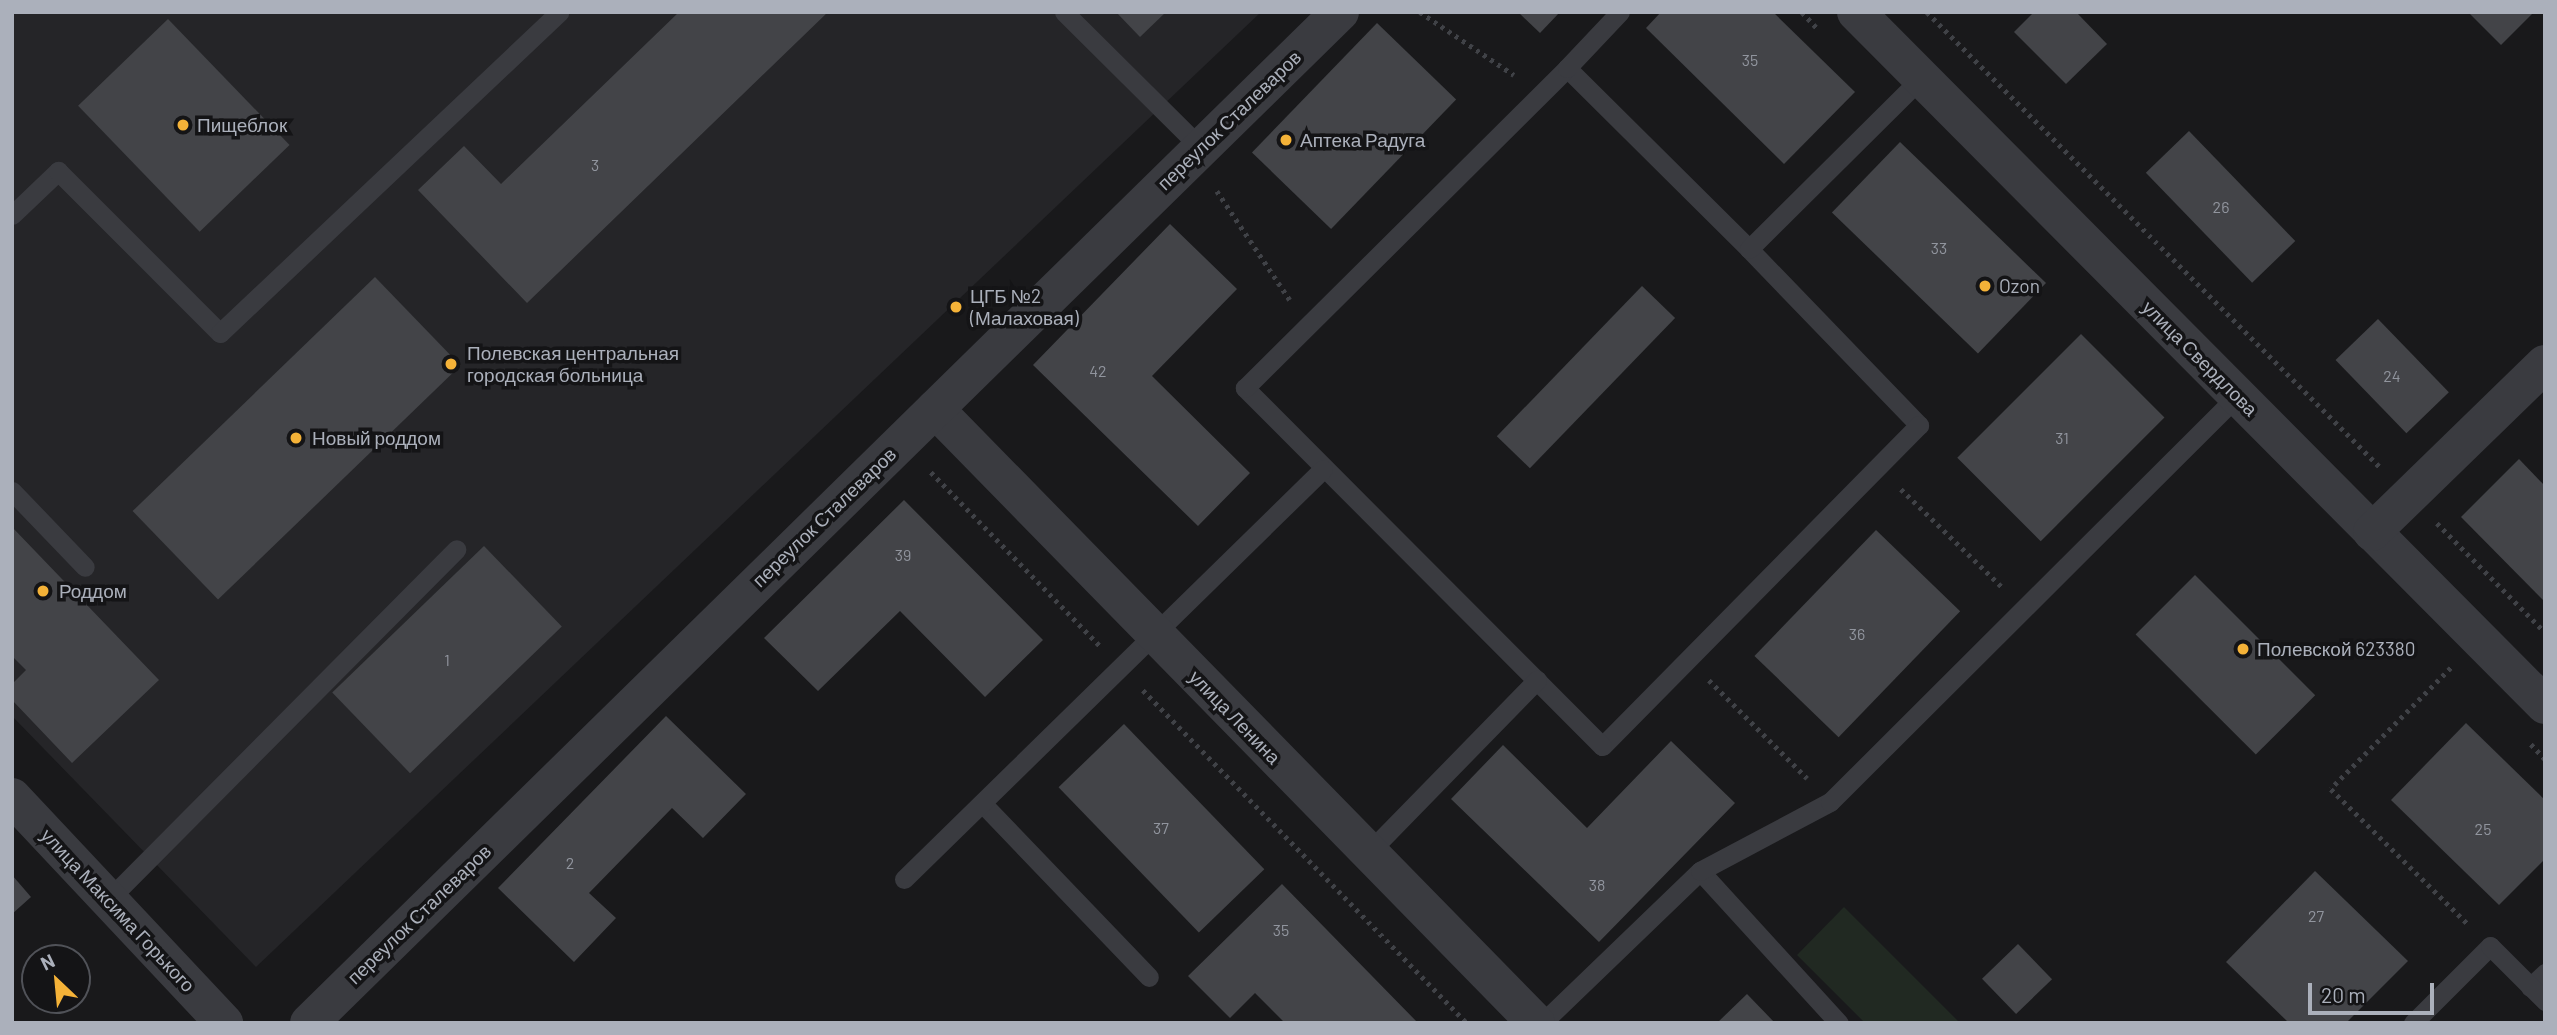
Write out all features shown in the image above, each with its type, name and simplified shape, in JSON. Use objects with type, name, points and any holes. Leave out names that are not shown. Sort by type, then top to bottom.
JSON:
[{"type":"street","name":"переулок Сталеваров","points":[[309,1023],[1340,12]]},
{"type":"street","name":"улица Свердлова","points":[[1856,12],[2545,705]]},
{"type":"street","points":[[2372,531],[2545,364]]},
{"type":"street","name":"улица Ленина","points":[[935,409],[1536,1023]]},
{"type":"street","name":"улица Максима Горького","points":[[12,797],[224,1023]]},
{"type":"lane","points":[[12,215],[58,171],[220,333],[559,12]]},
{"type":"lane","points":[[1064,12],[1197,152]]},
{"type":"lane","points":[[1567,68],[1749,249],[1919,425],[1602,746],[1245,388],[1620,12]]},
{"type":"lane","points":[[1749,249],[1921,78]]},
{"type":"lane","points":[[1542,1023],[1700,871],[1830,802],[2237,396]]},
{"type":"lane","points":[[904,879],[1323,469]]},
{"type":"lane","points":[[12,491],[85,567]]},
{"type":"lane","points":[[109,899],[456,549]]},
{"type":"lane","points":[[1368,853],[1536,680]]},
{"type":"lane","points":[[982,803],[1149,977]]},
{"type":"lane","points":[[1700,871],[1839,1023]]},
{"type":"lane","points":[[2413,1023],[2490,946],[2545,1001]]},
{"type":"lane","points":[[2530,987],[2545,973]]},
{"type":"path","points":[[1420,12],[1541,93]]},
{"type":"path","points":[[1927,12],[2545,632]]},
{"type":"path","points":[[1197,152],[1307,327]]},
{"type":"path","points":[[901,442],[1467,1023]]},
{"type":"path","points":[[1878,466],[2024,608]]},
{"type":"path","points":[[1689,659],[1830,802]]},
{"type":"path","points":[[2453,666],[2330,789],[2490,946]]},
{"type":"shaded area","name":"Полевская центральная городская больница","points":[[12,12],[1261,12],[256,967],[12,716]]},
{"type":"shaded area","points":[[1844,907],[1960,1023],[1865,1023],[1797,955]]},
{"type":"building","points":[[679,12],[828,12],[527,303],[418,190],[464,146],[501,184]]},
{"type":"building","points":[[1116,12],[1166,12],[1140,37]]},
{"type":"building","points":[[1518,12],[1560,12],[1540,33]]},
{"type":"building","points":[[1661,12],[1773,12],[1855,92],[1784,164],[1646,28]]},
{"type":"building","points":[[2034,12],[2076,12],[2107,44],[2066,84],[2014,32]]},
{"type":"building","points":[[2468,12],[2534,12],[2501,45]]},
{"type":"building","name":"Пищеблок","points":[[168,19],[290,145],[200,232],[78,106]]},
{"type":"building","points":[[1377,23],[1456,99],[1331,229],[1252,152]]},
{"type":"building","points":[[2189,131],[2295,241],[2252,283],[2146,173]]},
{"type":"building","points":[[1900,142],[2046,283],[1978,354],[1832,212]]},
{"type":"building","points":[[1170,224],[1237,289],[1152,376],[1250,473],[1198,526],[1033,365]]},
{"type":"building","name":"Новый роддом","points":[[375,277],[460,365],[218,600],[133,511]]},
{"type":"building","points":[[1642,286],[1675,318],[1530,468],[1497,436]]},
{"type":"building","points":[[2378,319],[2449,392],[2406,433],[2336,360]]},
{"type":"building","points":[[2081,334],[2164,417],[2041,541],[1957,458]]},
{"type":"building","points":[[2519,459],[2545,486],[2545,602],[2461,517]]},
{"type":"building","points":[[904,500],[1043,640],[985,697],[900,611],[818,691],[764,638]]},
{"type":"building","name":"Роддом","points":[[12,527],[159,680],[72,763],[12,700],[12,684],[26,670],[12,656]]},
{"type":"building","points":[[1876,530],[1960,611],[1839,737],[1754,656]]},
{"type":"building","points":[[484,546],[562,627],[410,773],[332,693]]},
{"type":"building","points":[[2195,575],[2315,695],[2256,755],[2136,634]]},
{"type":"building","points":[[666,716],[746,794],[703,838],[672,808],[589,893],[616,918],[574,962],[498,888]]},
{"type":"building","points":[[2466,723],[2545,800],[2545,859],[2499,905],[2391,800]]},
{"type":"building","points":[[1124,724],[1264,869],[1199,933],[1059,787]]},
{"type":"building","points":[[1671,741],[1735,803],[1599,942],[1451,799],[1503,745],[1587,828]]},
{"type":"building","points":[[2315,871],[2408,961],[2346,1023],[2289,1023],[2226,962]]},
{"type":"building","points":[[12,875],[31,897],[12,914]]},
{"type":"building","points":[[1282,884],[1418,1023],[1285,1023],[1255,993],[1230,1018],[1188,976]]},
{"type":"building","points":[[2018,944],[2052,979],[2016,1014],[1982,979]]},
{"type":"building","points":[[1747,994],[1775,1023],[1717,1023]]},
{"type":"place","name":"Пищеблок","points":[[183,125]]},
{"type":"place","name":"Аптека Радуга","points":[[1286,140]]},
{"type":"place","name":"Ozon","points":[[1985,286]]},
{"type":"place","name":"ЦГБ №2 (Малаховая)","points":[[956,307]]},
{"type":"place","name":"Полевская центральная городская больница","points":[[451,364]]},
{"type":"place","name":"Новый роддом","points":[[296,438]]},
{"type":"place","name":"Роддом","points":[[43,591]]},
{"type":"place","name":"Полевской 623380","points":[[2243,649]]}]
